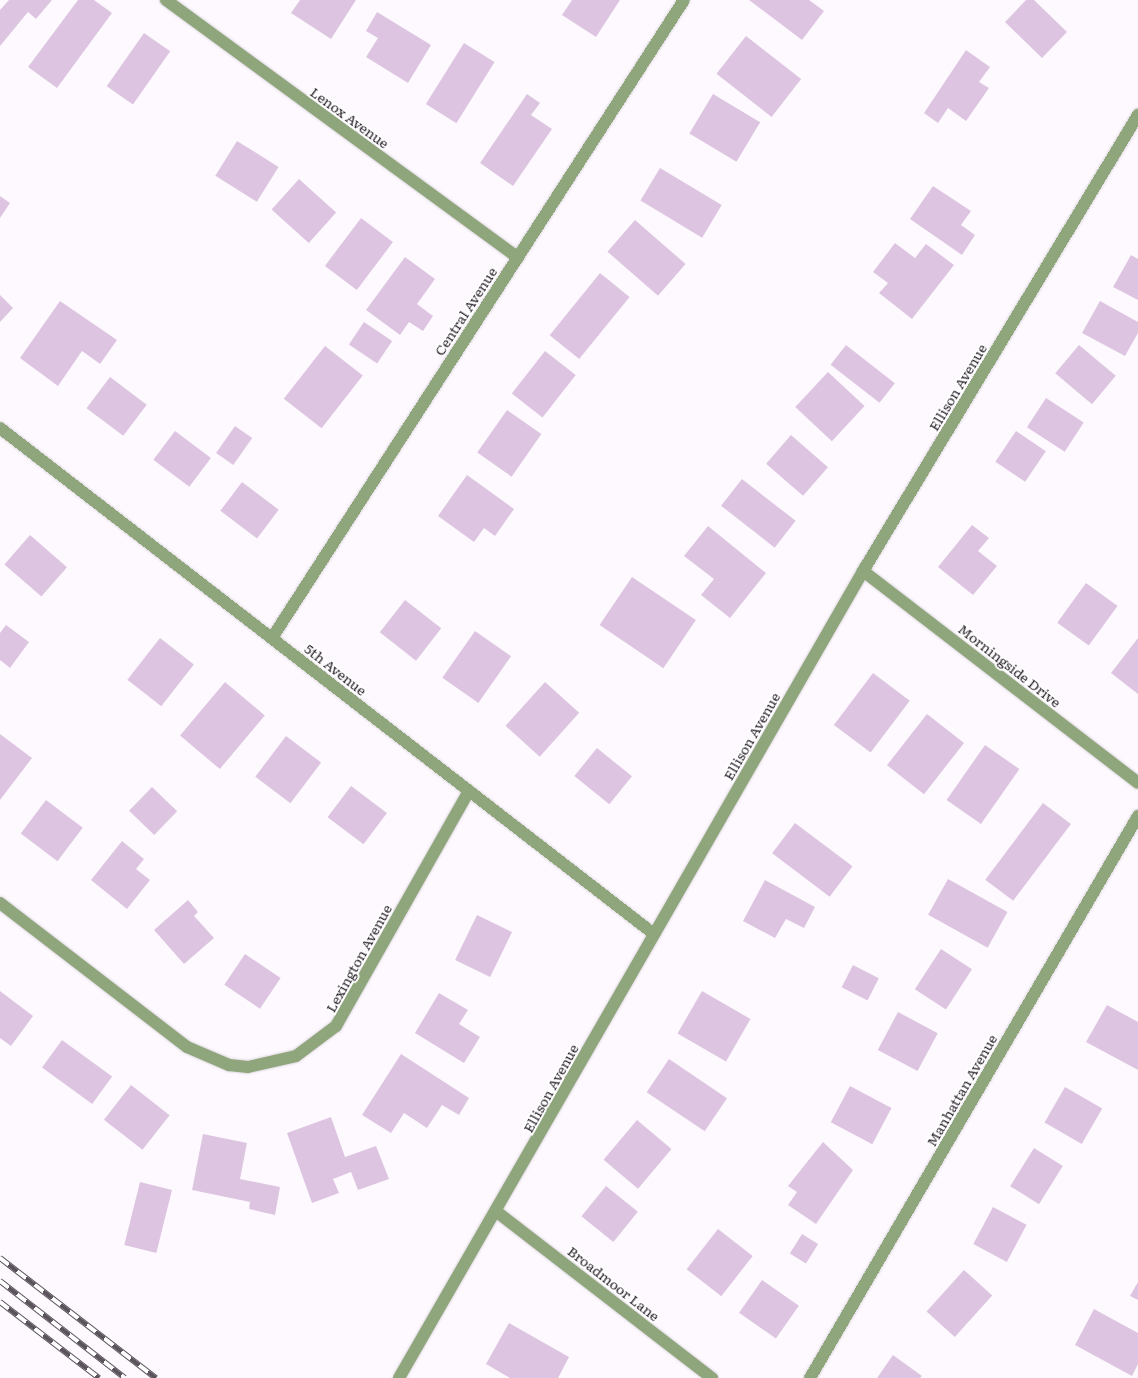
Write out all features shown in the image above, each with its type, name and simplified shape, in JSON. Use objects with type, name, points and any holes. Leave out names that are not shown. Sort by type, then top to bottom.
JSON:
[{"type":"street","name":"Lenox Avenue","points":[[166,0],[518,258]]},
{"type":"street","name":"Central Avenue","points":[[272,638],[684,0]]},
{"type":"street","name":"Ellison Avenue","points":[[399,1378],[497,1212],[654,934],[863,571],[1138,115]]},
{"type":"street","name":"5th Avenue","points":[[0,428],[654,934]]},
{"type":"street","name":"Morningside Drive","points":[[863,571],[1138,783]]},
{"type":"street","name":"Lexington Avenue","points":[[0,903],[187,1047],[229,1065],[248,1067],[296,1056],[336,1026],[469,791]]},
{"type":"street","name":"Manhattan Avenue","points":[[810,1378],[1138,816]]},
{"type":"street","name":"Broadmoor Lane","points":[[497,1212],[712,1378]]},
{"type":"building","points":[[9,0],[52,0],[36,19],[28,12],[0,46],[0,10]]},
{"type":"building","points":[[78,0],[94,0],[112,13],[57,88],[28,67]]},
{"type":"building","points":[[300,0],[356,0],[331,39],[291,13]]},
{"type":"building","points":[[572,0],[620,0],[596,37],[562,15]]},
{"type":"building","points":[[749,0],[809,0],[824,11],[802,40]]},
{"type":"building","points":[[1026,0],[1034,0],[1067,32],[1042,58],[1005,22]]},
{"type":"building","points":[[377,12],[431,45],[408,83],[366,57],[378,38],[366,31]]},
{"type":"building","points":[[144,33],[170,51],[133,105],[107,86]]},
{"type":"building","points":[[746,36],[801,79],[772,117],[716,74]]},
{"type":"building","points":[[464,43],[495,62],[456,123],[426,104]]},
{"type":"building","points":[[966,50],[990,67],[979,82],[989,88],[966,121],[948,108],[938,123],[924,113]]},
{"type":"building","points":[[527,94],[540,103],[531,115],[552,129],[513,186],[480,163]]},
{"type":"building","points":[[713,94],[760,122],[736,162],[689,133]]},
{"type":"building","points":[[237,141],[279,167],[257,202],[215,176]]},
{"type":"building","points":[[660,168],[722,205],[702,238],[640,201]]},
{"type":"building","points":[[299,179],[336,212],[309,243],[272,209]]},
{"type":"building","points":[[933,186],[971,211],[961,225],[975,235],[962,255],[910,219]]},
{"type":"building","points":[[0,196],[10,203],[0,218]]},
{"type":"building","points":[[361,218],[393,242],[357,290],[325,266]]},
{"type":"building","points":[[635,220],[686,264],[658,296],[607,252]]},
{"type":"building","points":[[895,243],[915,258],[926,244],[954,265],[912,319],[879,293],[888,283],[873,272]]},
{"type":"building","points":[[1131,255],[1138,259],[1138,300],[1113,287]]},
{"type":"building","points":[[405,257],[435,279],[417,304],[433,316],[423,331],[409,322],[400,335],[366,310]]},
{"type":"building","points":[[600,273],[630,297],[579,359],[550,335]]},
{"type":"building","points":[[0,295],[13,308],[0,322]]},
{"type":"building","points":[[60,301],[117,340],[100,364],[82,351],[58,386],[20,358]]},
{"type":"building","points":[[1100,301],[1138,322],[1138,333],[1125,356],[1082,333]]},
{"type":"building","points":[[364,322],[392,341],[377,363],[349,344]]},
{"type":"building","points":[[846,345],[895,383],[879,403],[831,365]]},
{"type":"building","points":[[1079,345],[1116,376],[1092,404],[1055,373]]},
{"type":"building","points":[[325,346],[363,376],[322,428],[284,399]]},
{"type":"building","points":[[545,351],[576,375],[542,418],[512,394]]},
{"type":"building","points":[[828,372],[865,406],[832,441],[795,407]]},
{"type":"building","points":[[110,377],[147,405],[123,436],[87,408]]},
{"type":"building","points":[[1046,398],[1084,423],[1065,452],[1027,427]]},
{"type":"building","points":[[507,410],[541,434],[512,477],[477,453]]},
{"type":"building","points":[[235,426],[252,438],[233,465],[216,453]]},
{"type":"building","points":[[175,431],[211,458],[189,487],[153,460]]},
{"type":"building","points":[[1016,431],[1046,451],[1025,482],[995,462]]},
{"type":"building","points":[[791,435],[828,467],[803,496],[766,464]]},
{"type":"building","points":[[467,475],[514,509],[495,536],[484,528],[474,542],[438,516]]},
{"type":"building","points":[[742,479],[796,521],[775,548],[721,506]]},
{"type":"building","points":[[242,482],[279,510],[257,538],[220,511]]},
{"type":"building","points":[[972,525],[989,538],[978,551],[997,566],[973,595],[938,567]]},
{"type":"building","points":[[708,526],[766,573],[730,618],[701,595],[714,579],[684,556]]},
{"type":"building","points":[[30,535],[67,567],[41,597],[4,564]]},
{"type":"building","points":[[632,577],[696,620],[663,668],[600,625]]},
{"type":"building","points":[[1086,583],[1118,606],[1089,646],[1057,623]]},
{"type":"building","points":[[405,600],[441,628],[416,661],[380,632]]},
{"type":"building","points":[[6,625],[29,642],[10,668],[0,660],[0,633]]},
{"type":"building","points":[[475,631],[511,656],[478,703],[442,678]]},
{"type":"building","points":[[160,638],[194,664],[161,706],[127,680]]},
{"type":"building","points":[[1138,638],[1138,694],[1111,673]]},
{"type":"building","points":[[873,673],[910,701],[871,753],[834,725]]},
{"type":"building","points":[[225,682],[265,715],[220,769],[180,736]]},
{"type":"building","points":[[545,682],[579,713],[540,757],[506,726]]},
{"type":"building","points":[[927,714],[964,743],[924,794],[887,765]]},
{"type":"building","points":[[0,734],[32,758],[0,800]]},
{"type":"building","points":[[286,736],[321,762],[290,803],[255,777]]},
{"type":"building","points":[[985,745],[1019,769],[981,824],[947,800]]},
{"type":"building","points":[[597,748],[632,776],[609,804],[574,776]]},
{"type":"building","points":[[351,786],[387,813],[363,844],[328,817]]},
{"type":"building","points":[[152,787],[177,811],[154,835],[129,811]]},
{"type":"building","points":[[46,800],[83,828],[57,861],[21,834]]},
{"type":"building","points":[[1043,803],[1071,824],[1013,901],[985,880]]},
{"type":"building","points":[[795,823],[853,866],[830,897],[772,853]]},
{"type":"building","points":[[122,841],[144,859],[136,869],[150,880],[127,909],[91,880]]},
{"type":"building","points":[[948,879],[1007,912],[988,948],[928,915]]},
{"type":"building","points":[[765,880],[815,907],[804,928],[786,919],[775,938],[743,921]]},
{"type":"building","points":[[188,900],[198,912],[194,916],[214,938],[184,964],[154,930]]},
{"type":"building","points":[[477,915],[512,932],[490,977],[455,960]]},
{"type":"building","points":[[941,949],[972,969],[946,1009],[915,989]]},
{"type":"building","points":[[245,954],[281,978],[260,1009],[224,985]]},
{"type":"building","points":[[853,965],[879,978],[867,1000],[842,987]]},
{"type":"building","points":[[0,991],[33,1016],[11,1046],[0,1038]]},
{"type":"building","points":[[702,991],[750,1019],[726,1061],[678,1033]]},
{"type":"building","points":[[439,993],[468,1010],[459,1024],[480,1037],[464,1063],[415,1033]]},
{"type":"building","points":[[1107,1005],[1138,1022],[1138,1070],[1086,1042]]},
{"type":"building","points":[[898,1012],[938,1033],[918,1071],[878,1050]]},
{"type":"building","points":[[62,1040],[112,1076],[92,1104],[42,1068]]},
{"type":"building","points":[[401,1054],[469,1098],[459,1115],[442,1105],[427,1128],[404,1113],[391,1133],[362,1115]]},
{"type":"building","points":[[669,1059],[727,1098],[705,1131],[647,1092]]},
{"type":"building","points":[[131,1085],[170,1115],[143,1150],[104,1120]]},
{"type":"building","points":[[850,1086],[891,1108],[872,1144],[831,1122]]},
{"type":"building","points":[[1065,1087],[1102,1108],[1082,1144],[1044,1123]]},
{"type":"building","points":[[331,1117],[345,1157],[376,1146],[389,1179],[358,1190],[351,1172],[333,1179],[339,1193],[312,1203],[287,1133]]},
{"type":"building","points":[[637,1120],[671,1149],[638,1189],[604,1160]]},
{"type":"building","points":[[203,1134],[247,1143],[240,1179],[280,1187],[275,1215],[249,1209],[250,1202],[192,1190]]},
{"type":"building","points":[[823,1142],[853,1170],[816,1224],[788,1205],[797,1192],[788,1186]]},
{"type":"building","points":[[1034,1148],[1063,1166],[1039,1204],[1010,1186]]},
{"type":"building","points":[[140,1182],[172,1190],[156,1253],[124,1245]]},
{"type":"building","points":[[606,1186],[638,1212],[613,1242],[581,1216]]},
{"type":"building","points":[[993,1207],[1027,1225],[1007,1262],[973,1244]]},
{"type":"building","points":[[718,1229],[753,1256],[721,1296],[687,1269]]},
{"type":"building","points":[[802,1234],[818,1244],[806,1264],[790,1254]]},
{"type":"building","points":[[964,1270],[992,1295],[955,1337],[927,1312]]},
{"type":"building","points":[[762,1280],[799,1306],[776,1339],[739,1313]]},
{"type":"building","points":[[1138,1282],[1138,1300],[1130,1296]]},
{"type":"building","points":[[1094,1309],[1138,1333],[1138,1364],[1132,1376],[1075,1345]]},
{"type":"building","points":[[509,1323],[569,1357],[558,1378],[510,1378],[486,1364]]},
{"type":"building","points":[[893,1355],[922,1376],[920,1378],[877,1378]]},
{"type":"railway","points":[[0,1258],[156,1378]]},
{"type":"railway","points":[[0,1281],[125,1378]]},
{"type":"railway","points":[[0,1302],[99,1378]]}]
